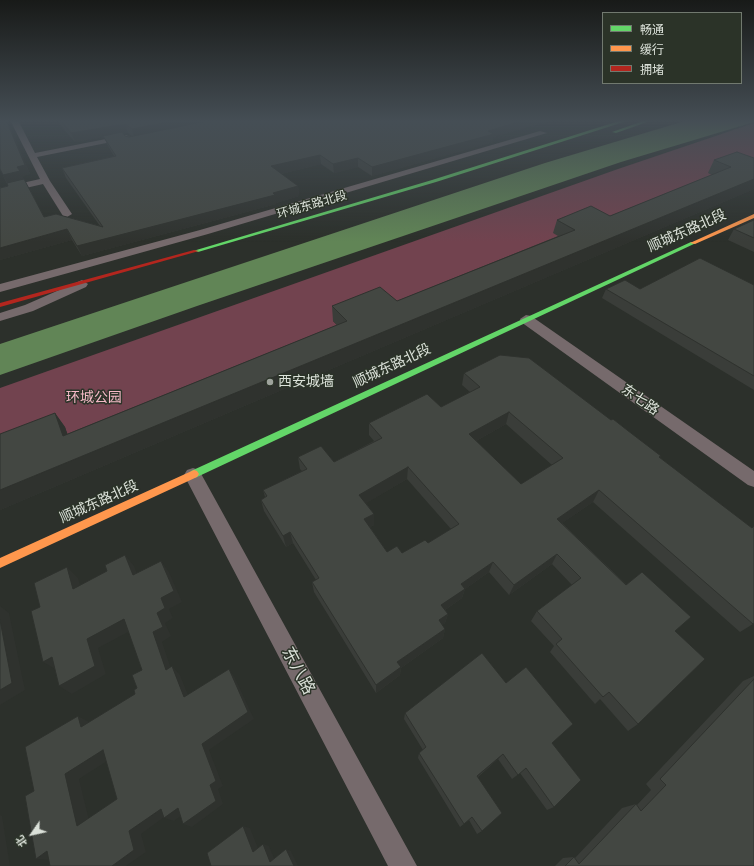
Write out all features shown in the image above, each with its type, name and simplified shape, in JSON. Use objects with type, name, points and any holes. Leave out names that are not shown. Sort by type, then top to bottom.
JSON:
[{"type":"main road","name":"环城东路北段","points":[[70,277],[166,252],[470,160]]},
{"type":"main road","name":"环城东路北段","points":[[0,305],[88,282],[500,160]]},
{"type":"main road","name":"顺城东路北段","points":[[0,563],[193,475],[526,319],[754,216]]},
{"type":"street","points":[[34,160],[45,181],[67,214]]},
{"type":"street","points":[[1,291],[449,160]]},
{"type":"street","points":[[0,191],[45,181]]},
{"type":"street","points":[[1,291],[70,277]]},
{"type":"street","points":[[0,317],[28,308],[88,282]]},
{"type":"street","name":"东七路","points":[[526,319],[754,480]]},
{"type":"street","name":"东八路","points":[[193,475],[403,866]]},
{"type":"green space","name":"环城公园","points":[[643,160],[754,160],[754,169],[709,173],[725,180],[396,316],[333,321],[348,336],[73,450],[65,428],[0,453],[0,388]]},
{"type":"shaded area","points":[[554,160],[626,160],[197,306],[0,375],[0,344]]},
{"type":"building","points":[[0,160],[23,160],[25,165],[17,167],[20,171],[3,175],[0,169]]},
{"type":"building","points":[[96,160],[296,160],[271,166],[298,186],[273,193],[275,195],[77,246],[67,229],[0,248],[0,188],[8,186],[7,183],[24,179],[44,217],[56,214],[103,227],[62,168]]},
{"type":"building","points":[[328,160],[348,160],[333,164]]},
{"type":"building","points":[[362,160],[396,160],[372,167]]},
{"type":"building","points":[[715,160],[754,160],[754,179],[0,490],[0,434],[55,413],[63,436],[347,321],[332,306],[380,287],[397,301],[575,230],[557,220],[591,206],[610,216],[731,167]]},
{"type":"building","points":[[754,220],[754,238],[734,229]]},
{"type":"building","points":[[700,258],[754,285],[754,376],[606,289],[625,280],[640,289]]},
{"type":"building","points":[[500,355],[529,358],[611,420],[613,419],[661,456],[659,457],[752,528],[754,526],[753,624],[599,490],[557,519],[626,585],[642,572],[691,617],[675,631],[705,659],[638,724],[609,692],[603,697],[556,644],[562,639],[537,611],[581,578],[557,554],[514,585],[493,562],[461,584],[465,589],[441,605],[448,614],[439,620],[445,629],[397,662],[401,667],[376,685],[312,582],[319,578],[290,532],[283,536],[261,500],[267,496],[263,490],[307,469],[298,457],[321,446],[334,462],[382,438],[369,423],[427,394],[441,407],[480,387],[464,373]],"holes":[[[509,412],[563,458],[521,484],[469,434]],[[408,467],[459,524],[428,543],[425,540],[402,553],[397,546],[387,552],[364,519],[374,514],[359,495]]]},
{"type":"building","points":[[125,555],[133,575],[161,561],[174,591],[161,598],[165,608],[157,613],[163,627],[153,632],[166,670],[172,666],[184,697],[229,669],[248,712],[202,744],[216,781],[210,785],[216,801],[183,824],[178,808],[164,818],[161,809],[129,831],[134,850],[112,866],[50,866],[47,851],[36,859],[25,796],[34,791],[25,747],[78,716],[81,727],[135,694],[134,690],[137,688],[132,675],[142,670],[124,619],[87,639],[95,666],[59,686],[52,657],[43,662],[31,611],[40,607],[34,583],[67,567],[73,589],[107,571],[105,565]],"holes":[[[103,750],[117,799],[77,826],[65,774]]]},
{"type":"building","points":[[0,620],[12,683],[0,690]]},
{"type":"building","points":[[482,653],[506,683],[526,667],[573,724],[552,743],[581,780],[554,807],[526,768],[518,775],[503,754],[477,776],[502,813],[482,831],[472,817],[464,824],[419,753],[426,747],[405,713]]},
{"type":"building","points":[[754,679],[754,866],[565,866],[574,857],[579,864],[636,804],[641,811],[666,785],[660,779]]},
{"type":"building","points":[[243,826],[253,852],[263,844],[270,862],[286,849],[294,866],[211,866],[207,853]]},
{"type":"traffic: fast","points":[[196,251],[499,160]]},
{"type":"traffic: fast","points":[[194,474],[693,243]]},
{"type":"traffic: slow","points":[[693,243],[754,216]]},
{"type":"traffic: slow","points":[[0,563],[194,474]]},
{"type":"traffic: jam","points":[[0,305],[196,251]]},
{"type":"place","name":"西安城墙","points":[[270,382]]}]
